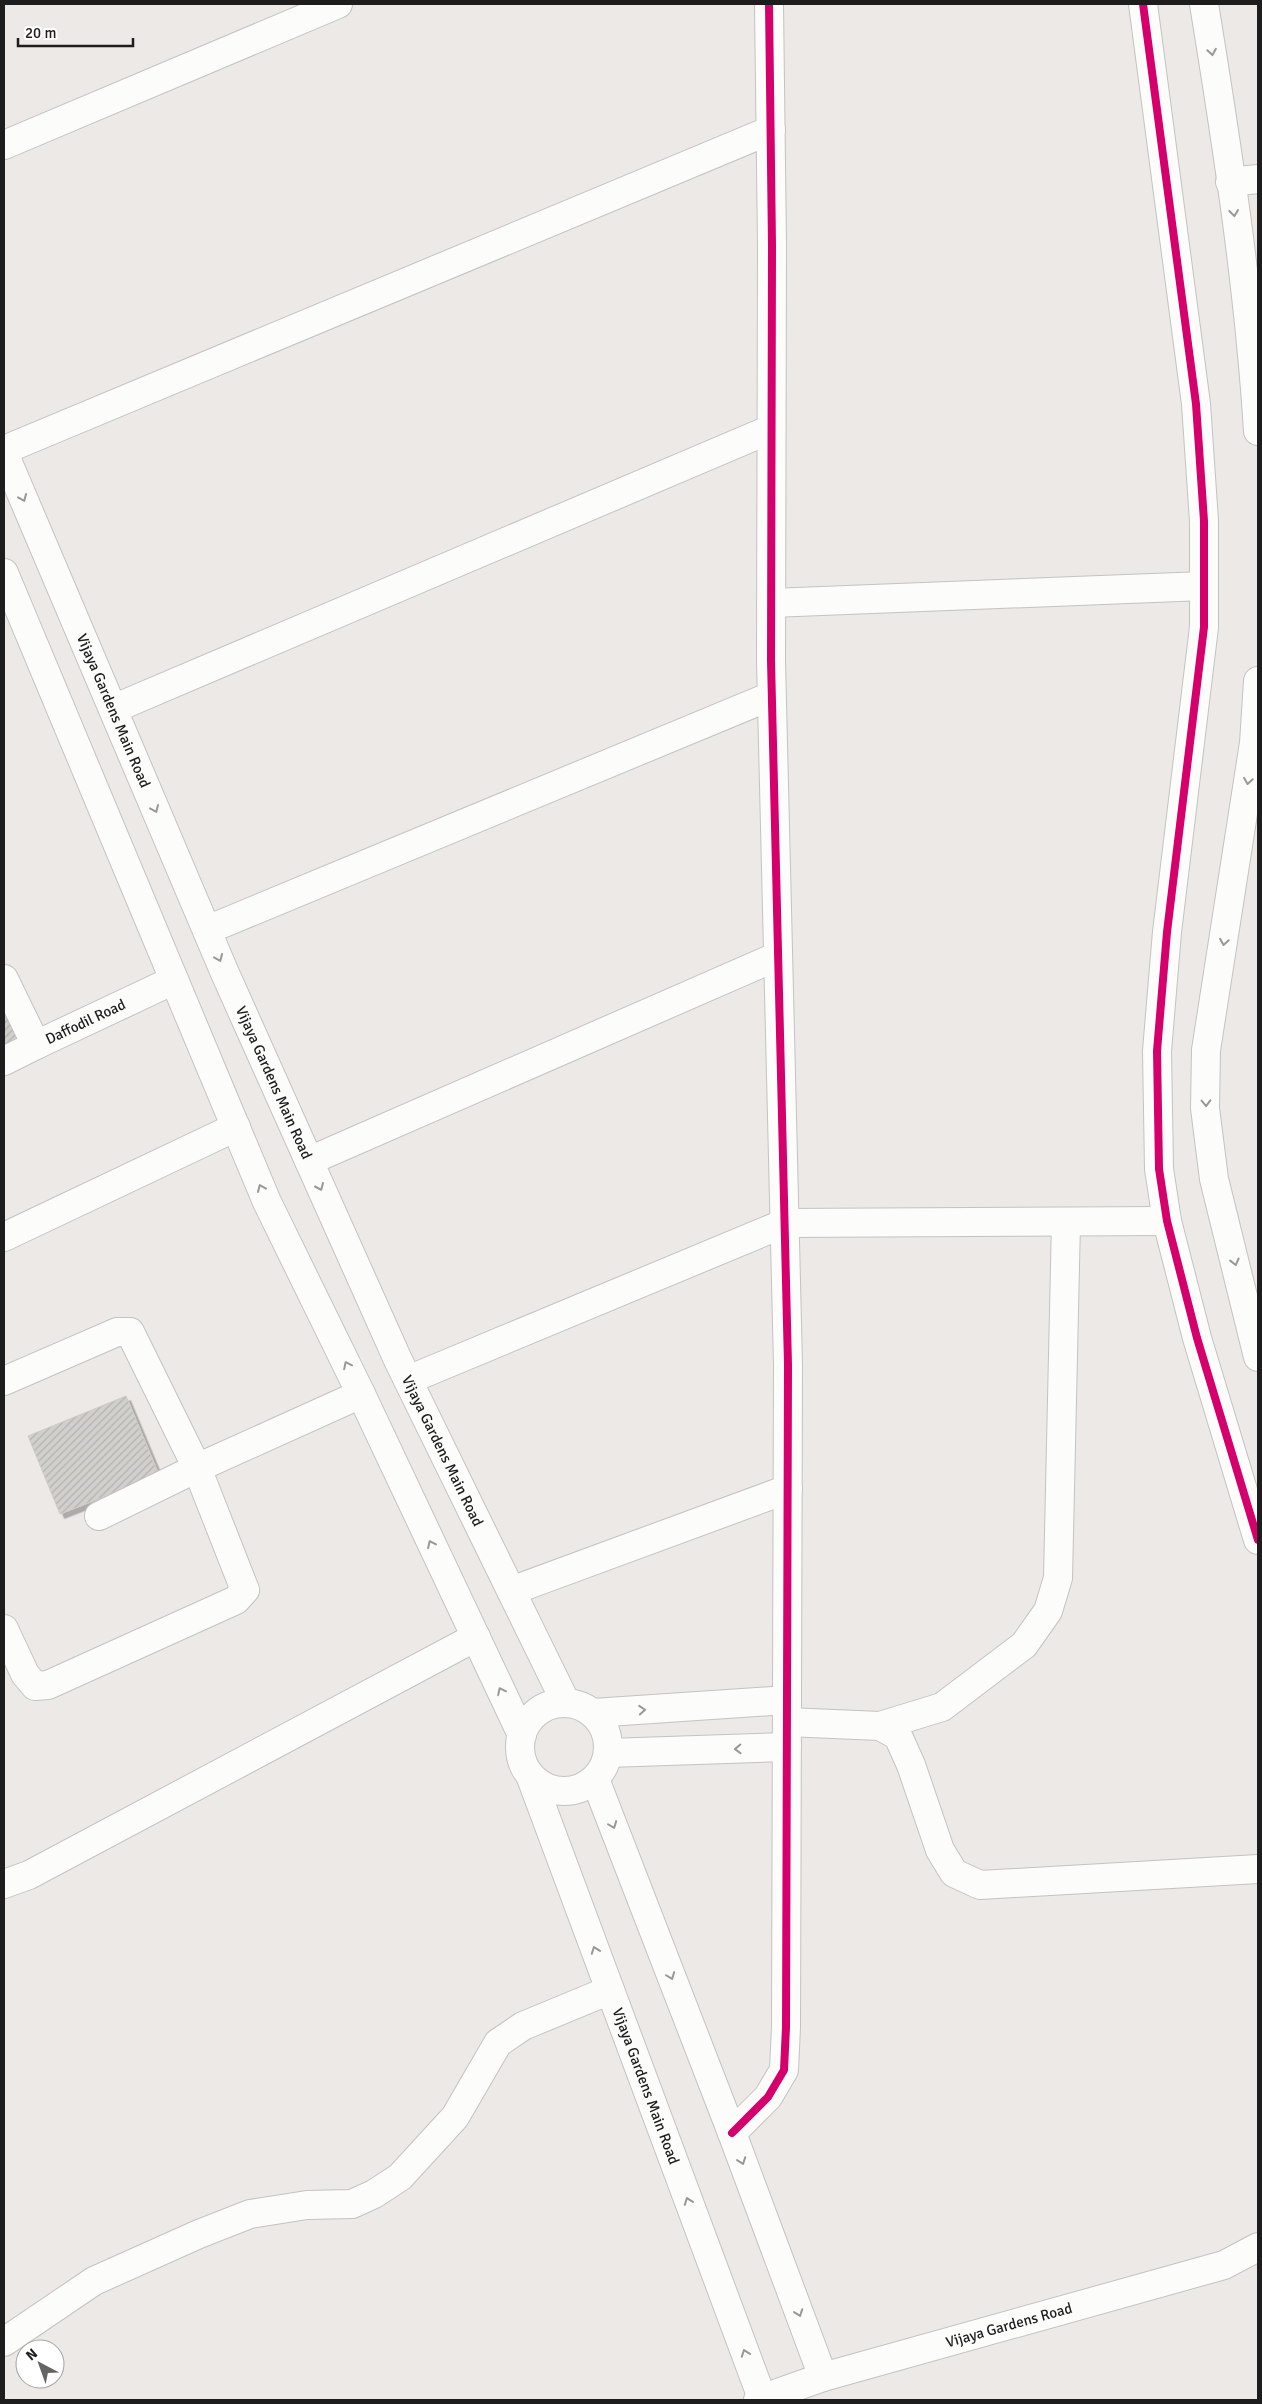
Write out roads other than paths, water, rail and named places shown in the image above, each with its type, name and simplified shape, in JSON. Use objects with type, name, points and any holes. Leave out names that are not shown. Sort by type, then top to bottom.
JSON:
[{"type":"street","points":[[4,145],[338,4]]},
{"type":"street","points":[[732,2133],[768,2097],[784,2070],[788,1364],[772,696],[769,4]]},
{"type":"street","points":[[1143,4],[1196,404],[1204,521],[1204,627],[1167,932],[1157,1050],[1159,1169],[1166,1221],[1197,1338],[1258,1540]]},
{"type":"street","points":[[1204,4],[1254,360],[1258,431]]},
{"type":"street","points":[[4,452],[771,130]]},
{"type":"street","points":[[1230,182],[1258,179]]},
{"type":"street","points":[[113,709],[772,428]]},
{"type":"street","name":"Vijaya Gardens Main Road","points":[[4,452],[206,930],[309,1161],[408,1380],[566,1703]]},
{"type":"street","points":[[4,573],[267,1202],[361,1394],[522,1735]]},
{"type":"street","points":[[772,603],[1204,586]]},
{"type":"street","points":[[1258,681],[1249,830],[1206,1050],[1206,1108],[1214,1179],[1258,1356]]},
{"type":"street","points":[[206,930],[772,696]]},
{"type":"street","points":[[309,1161],[778,956]]},
{"type":"street","name":"Daffodil Road","points":[[4,979],[36,1045],[174,980]]},
{"type":"street","points":[[4,1061],[36,1045]]},
{"type":"street","points":[[4,1237],[236,1127]]},
{"type":"street","points":[[408,1380],[785,1222],[1166,1221]]},
{"type":"street","points":[[593,1713],[880,1726],[942,1707],[1024,1645],[1048,1611],[1058,1578],[1066,1222]]},
{"type":"street","points":[[4,1381],[117,1332],[130,1332],[198,1468],[245,1590],[236,1600],[48,1685],[35,1686],[25,1674],[4,1629]]},
{"type":"street","points":[[99,1516],[198,1468],[361,1394]]},
{"type":"street","points":[[512,1591],[788,1489]]},
{"type":"street","points":[[4,1884],[29,1875],[476,1637]]},
{"type":"street","points":[[566,1703],[580,1706],[593,1713],[603,1725],[608,1739],[608,1754],[604,1767],[595,1779],[583,1788],[568,1792],[554,1790],[541,1785],[530,1775],[523,1763],[520,1749],[522,1735],[528,1722],[538,1711],[551,1705],[566,1703]]},
{"type":"street","points":[[608,1754],[787,1723]]},
{"type":"street","points":[[880,1726],[898,1736],[911,1765],[940,1850],[954,1873],[980,1884],[1258,1869]]},
{"type":"street","name":"Vijaya Gardens Main Road","points":[[530,1775],[760,2399]]},
{"type":"street","points":[[595,1779],[732,2133],[823,2377]]},
{"type":"street","points":[[4,2342],[94,2281],[199,2234],[250,2214],[306,2206],[352,2204],[374,2194],[400,2177],[455,2117],[498,2042],[522,2026],[610,1990]]},
{"type":"street","name":"Vijaya Gardens Road","points":[[760,2399],[823,2377],[1224,2265],[1258,2247]]}]
